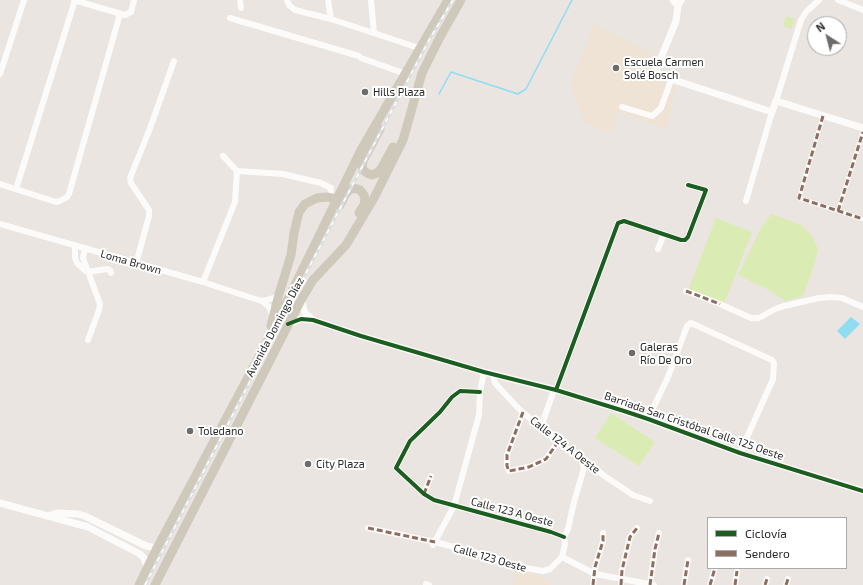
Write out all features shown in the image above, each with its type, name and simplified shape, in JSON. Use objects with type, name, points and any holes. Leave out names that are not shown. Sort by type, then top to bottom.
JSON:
[{"type":"main road","name":"Avenida Domingo Díaz","points":[[139,585],[157,548],[270,336],[306,264],[333,198],[448,0]]},
{"type":"main road","name":"Avenida Domingo Díaz","points":[[155,585],[301,300],[313,280],[346,245],[374,198],[403,140],[422,73],[461,0]]},
{"type":"main road","points":[[385,110],[380,129],[362,164],[363,170],[372,175],[381,169],[411,108]]},
{"type":"main road","points":[[306,264],[345,195],[349,190],[354,188],[360,190],[364,194],[364,205],[331,261]]},
{"type":"main road","points":[[270,336],[273,316],[290,255],[299,212],[305,204],[313,199],[320,197],[333,198]]},
{"type":"street","points":[[0,74],[24,0]]},
{"type":"street","points":[[16,189],[75,0],[120,14],[128,14],[131,12],[134,0]]},
{"type":"street","points":[[240,0],[241,8]]},
{"type":"street","points":[[328,0],[330,19]]},
{"type":"street","points":[[370,0],[374,33]]},
{"type":"street","points":[[682,0],[675,3],[676,21],[656,70],[659,75],[772,112]]},
{"type":"street","points":[[746,200],[801,20],[806,12],[819,0]]},
{"type":"street","points":[[838,0],[863,10]]},
{"type":"street","points":[[288,2],[295,10],[330,19],[420,48]]},
{"type":"street","points":[[0,184],[56,202],[64,200],[69,194],[120,14]]},
{"type":"street","points":[[230,18],[359,56],[362,55],[407,72]]},
{"type":"street","points":[[136,264],[149,216],[149,210],[131,183],[130,178],[149,131],[174,61]]},
{"type":"street","points":[[622,107],[652,116],[661,108],[671,80]]},
{"type":"street","points":[[776,101],[863,128]]},
{"type":"street","points":[[823,116],[799,198],[863,219]]},
{"type":"street","points":[[838,211],[863,132]]},
{"type":"street","points":[[223,156],[237,170],[283,174],[322,183],[331,188],[333,198]]},
{"type":"street","points":[[203,282],[235,202],[237,170]]},
{"type":"street","points":[[541,427],[618,223],[624,221],[685,240],[688,237],[706,190],[688,185]]},
{"type":"street","name":"Loma Brown","points":[[0,224],[203,282],[262,301]]},
{"type":"street","points":[[658,249],[664,234]]},
{"type":"street","points":[[75,245],[74,252],[77,263],[88,272],[107,269],[110,270],[111,273]]},
{"type":"street","points":[[85,248],[83,258],[100,304],[88,340]]},
{"type":"street","points":[[686,291],[720,304],[750,318],[759,318],[775,309],[819,298],[842,298],[863,307]]},
{"type":"street","points":[[262,301],[271,299],[279,294]]},
{"type":"street","points":[[301,300],[305,312],[312,320]]},
{"type":"street","points":[[262,301],[269,307],[273,316]]},
{"type":"street","name":"Barriada San Cristóbal Calle 125 Oeste","points":[[288,324],[300,319],[312,320],[494,375],[555,390],[648,419],[740,453],[863,491]]},
{"type":"street","points":[[648,419],[668,377],[687,326],[691,323],[772,360],[774,363],[774,379],[740,453]]},
{"type":"street","points":[[368,528],[434,544],[454,506],[479,415],[480,392],[484,372]]},
{"type":"street","name":"Calle 124 A Oeste","points":[[494,375],[495,383],[523,412],[558,442],[633,495],[650,501]]},
{"type":"street","name":"Calle 123 A Oeste","points":[[480,392],[460,391],[452,397],[440,412],[410,441],[396,468],[424,494],[434,500],[551,532],[564,537],[565,544],[562,557]]},
{"type":"street","points":[[523,412],[507,455],[508,471],[529,467],[546,458],[558,442]]},
{"type":"street","points":[[564,537],[568,529],[584,468],[580,458]]},
{"type":"street","points":[[424,494],[431,476]]},
{"type":"street","points":[[0,503],[88,527],[140,554],[144,558],[147,568]]},
{"type":"street","points":[[48,516],[57,513],[78,514],[90,518],[146,546],[157,548]]},
{"type":"street","points":[[621,585],[622,570],[630,537],[637,528]]},
{"type":"street","points":[[116,541],[120,533]]},
{"type":"street","points":[[593,585],[594,574],[604,541],[603,533]]},
{"type":"street","points":[[562,557],[594,574],[622,578],[651,585],[655,549],[659,533]]},
{"type":"street","name":"Calle 123 Oeste","points":[[434,544],[499,559],[515,566],[543,571],[550,569],[562,557]]},
{"type":"street","points":[[684,585],[688,560]]},
{"type":"street","points":[[710,585],[714,569]]},
{"type":"street","points":[[735,585],[737,571]]},
{"type":"shaded area","name":"Escuela Carmen Solé Bosch","points":[[594,24],[657,56],[653,79],[675,87],[667,130],[619,111],[611,133],[585,123],[570,85]]},
{"type":"shaded area","points":[[516,569],[550,580],[549,585],[512,585]]},
{"type":"green space","points":[[786,16],[795,19],[791,29],[783,26]]},
{"type":"green space","points":[[772,214],[803,226],[812,236],[818,249],[815,263],[803,296],[785,301],[767,289],[738,275],[762,226]]},
{"type":"green space","points":[[716,218],[752,232],[724,304],[688,290]]},
{"type":"green space","points":[[611,413],[655,442],[639,466],[595,438]]},
{"type":"water","points":[[851,317],[860,324],[845,339],[837,331]]},
{"type":"waterway","points":[[439,94],[451,72],[518,94],[526,89],[572,0]]},
{"type":"railway","points":[[145,585],[296,292],[428,42],[453,0]]},
{"type":"marked path","points":[[823,116],[799,198],[863,219]]},
{"type":"marked path","points":[[838,211],[863,132]]},
{"type":"marked path","points":[[686,291],[720,304]]},
{"type":"marked path","points":[[523,412],[507,455],[507,466],[509,471],[529,467],[546,459],[558,442]]},
{"type":"marked path","points":[[424,494],[431,476]]},
{"type":"marked path","points":[[368,528],[435,542]]},
{"type":"marked path","points":[[621,585],[622,570],[630,537],[637,528]]},
{"type":"marked path","points":[[593,585],[595,567],[603,541],[603,533]]},
{"type":"marked path","points":[[650,585],[655,549],[659,533]]},
{"type":"marked path","points":[[684,585],[688,560]]},
{"type":"marked path","points":[[710,585],[715,569]]},
{"type":"marked path","points":[[735,585],[737,571]]},
{"type":"marked path","points":[[765,585],[767,579]]},
{"type":"marked path","points":[[786,585],[788,579]]},
{"type":"cycle path","points":[[556,390],[618,223],[624,221],[685,240],[688,237],[706,190],[688,185]]},
{"type":"cycle path","points":[[288,324],[301,319],[313,320],[361,336],[484,372],[556,390],[648,419],[740,453],[863,491]]},
{"type":"cycle path","points":[[480,392],[460,391],[452,397],[440,412],[410,441],[396,468],[424,494],[434,500],[551,532],[564,537]]},
{"type":"place","name":"Escuela Carmen Solé Bosch","points":[[616,68]]},
{"type":"place","name":"Hills Plaza","points":[[365,92]]},
{"type":"place","name":"Galeras Río De Oro","points":[[632,353]]},
{"type":"place","name":"Toledano","points":[[190,431]]},
{"type":"place","name":"City Plaza","points":[[308,464]]}]
